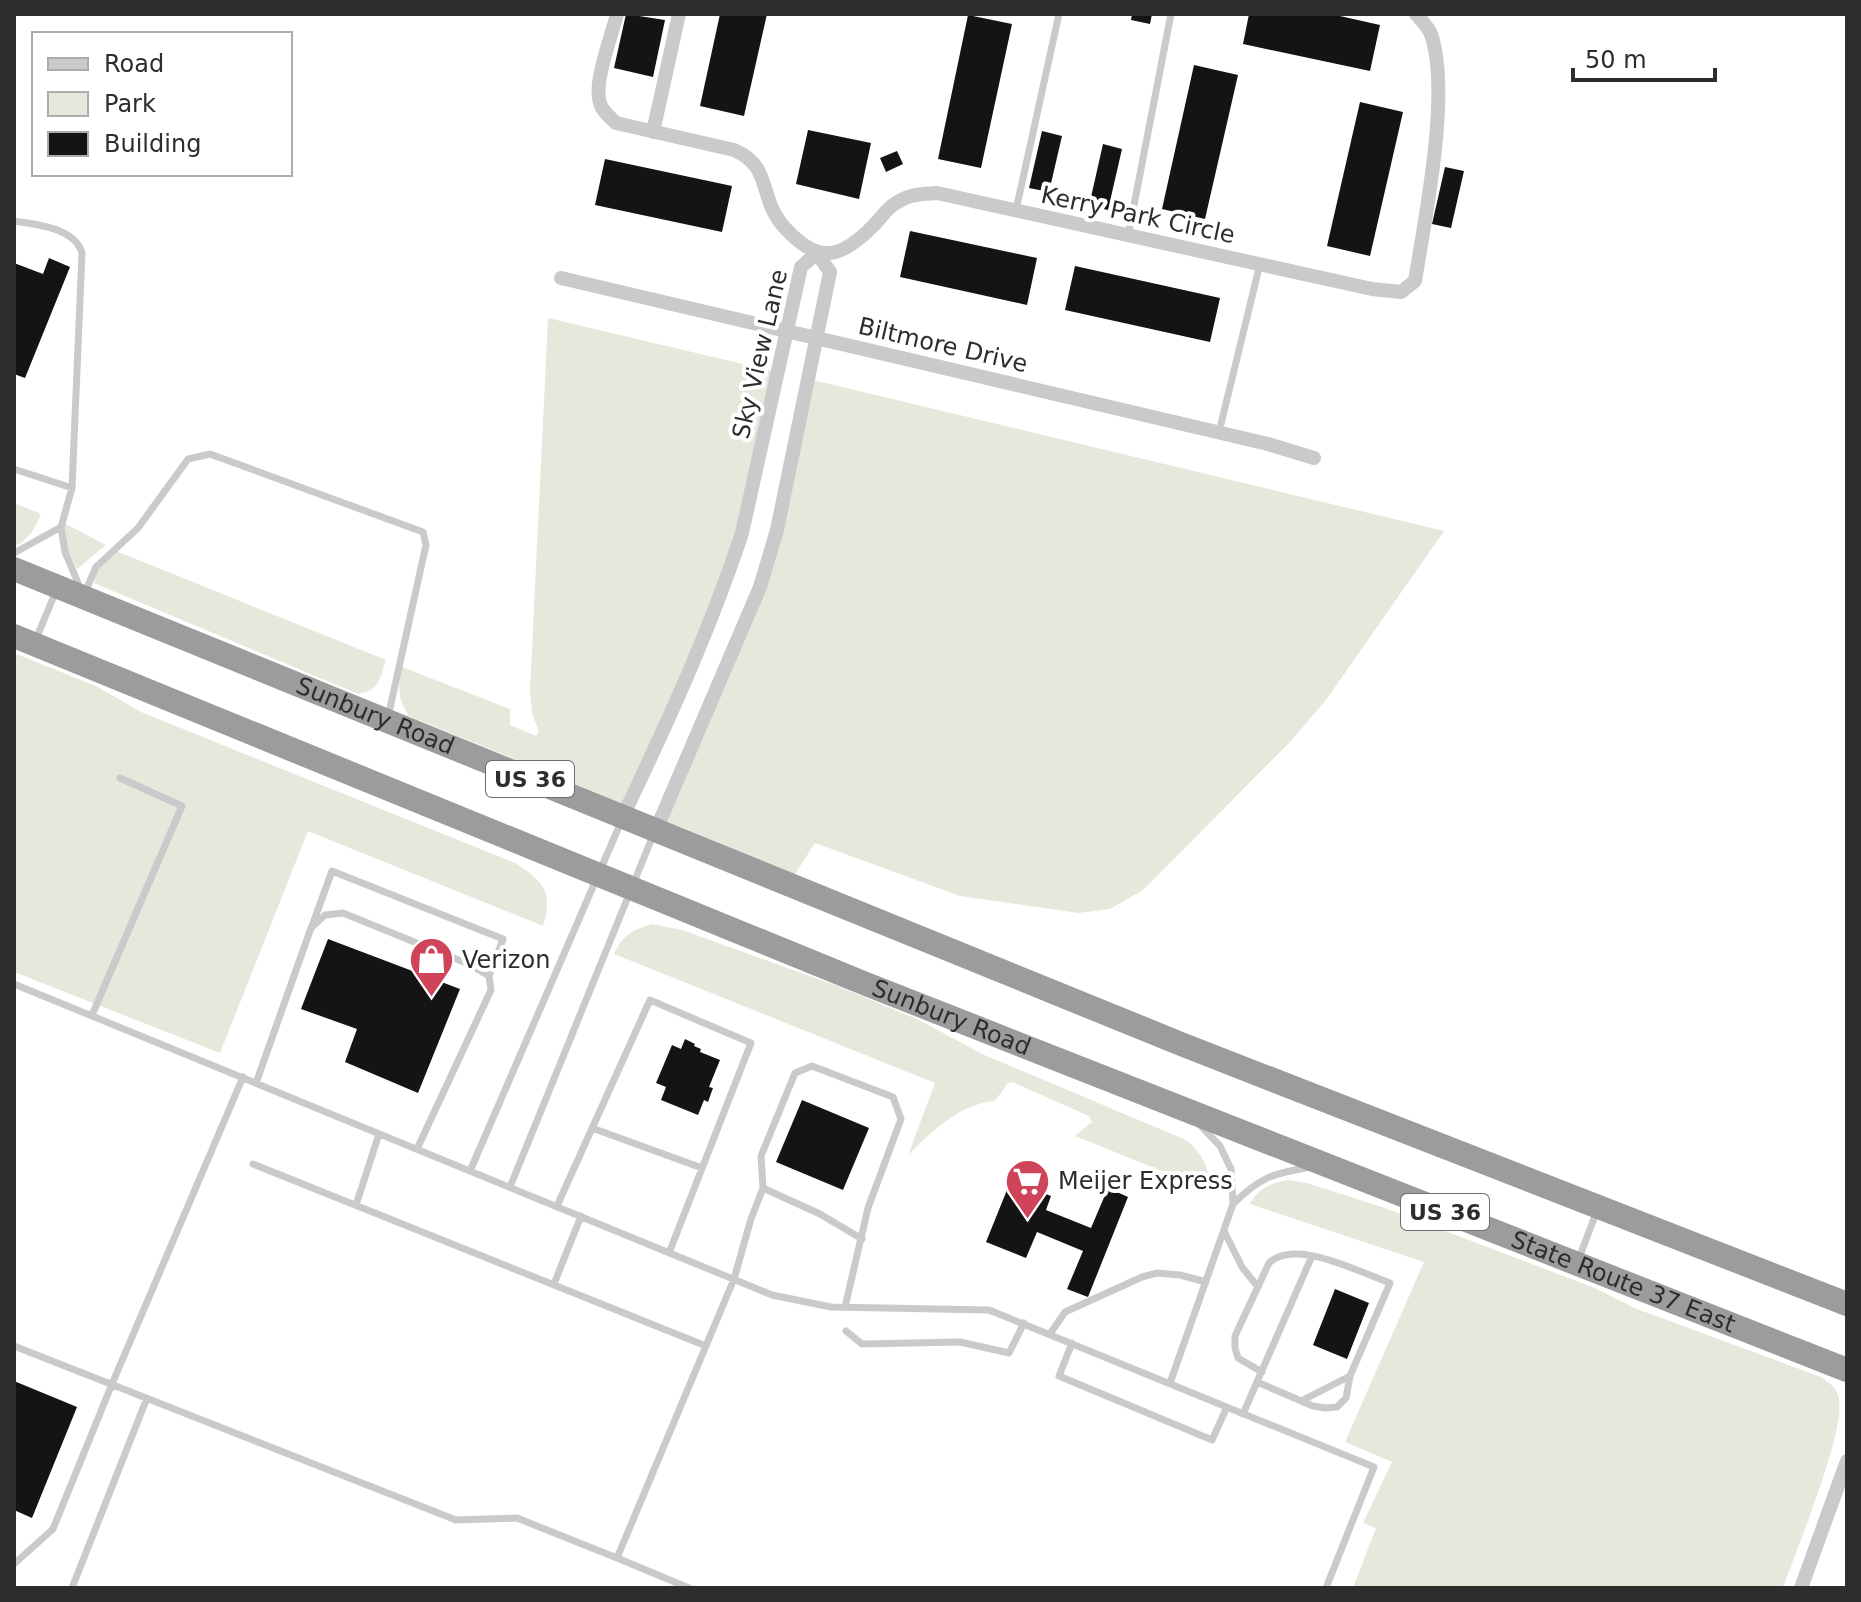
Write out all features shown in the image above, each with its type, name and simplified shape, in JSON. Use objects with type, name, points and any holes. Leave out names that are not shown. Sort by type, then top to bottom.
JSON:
[{"type":"highway","name":"Sunbury Road","points":[[14,569],[1046,990],[1598,1207]]},
{"type":"highway","name":"Sunbury Road","points":[[24,640],[599,877],[1043,1054]]},
{"type":"highway","name":"State Route 37 East","points":[[1043,1054],[1847,1370]]},
{"type":"highway","name":"US 36","points":[[1598,1207],[1847,1304]]},
{"type":"street","points":[[617,14],[599,88],[600,103],[616,123],[749,156],[758,166],[771,211],[799,243],[817,253]]},
{"type":"street","points":[[653,132],[679,14]]},
{"type":"street","name":"Kerry Park Circle","points":[[817,253],[830,255],[853,244],[894,204],[913,194],[937,193],[1372,289],[1401,292],[1415,281],[1434,151],[1438,74],[1430,32],[1416,14]]},
{"type":"street","name":"Sky View Lane","points":[[623,816],[668,721],[729,574],[742,533],[801,267],[817,253],[830,272],[777,530],[760,587],[656,830]]},
{"type":"street","name":"Biltmore Drive","points":[[561,278],[1219,432],[1314,458]]},
{"type":"street","points":[[1801,1588],[1847,1461]]},
{"type":"lane","points":[[1016,210],[1059,14]]},
{"type":"lane","points":[[1128,236],[1171,14]]},
{"type":"lane","points":[[14,221],[40,224],[60,231],[80,245],[82,253],[72,488],[61,527],[65,552],[83,597]]},
{"type":"lane","points":[[1219,432],[1260,264]]},
{"type":"lane","points":[[83,597],[96,567],[138,528],[188,459],[210,454],[423,532],[426,545],[387,720]]},
{"type":"lane","points":[[14,469],[72,488]]},
{"type":"lane","points":[[14,553],[61,527]]},
{"type":"lane","points":[[24,640],[58,587]]},
{"type":"lane","points":[[92,1015],[182,806],[120,778]]},
{"type":"lane","points":[[470,1171],[623,816]]},
{"type":"lane","points":[[510,1187],[656,830]]},
{"type":"lane","points":[[256,1083],[332,871],[503,939],[489,976],[491,990],[417,1149]]},
{"type":"lane","points":[[311,928],[325,915],[343,913],[471,965],[489,976]]},
{"type":"lane","points":[[14,984],[772,1295],[831,1307],[989,1310],[1374,1467],[1326,1588]]},
{"type":"lane","points":[[557,1206],[650,1000],[751,1043],[669,1253]]},
{"type":"lane","points":[[617,1558],[734,1279],[763,1188],[761,1156],[795,1073],[812,1066],[893,1097],[901,1119],[868,1208],[845,1307]]},
{"type":"lane","points":[[14,1564],[53,1529],[243,1077]]},
{"type":"lane","points":[[1170,1383],[1233,1204],[1231,1169],[1220,1146],[1188,1111]]},
{"type":"lane","points":[[592,1128],[702,1168]]},
{"type":"lane","points":[[356,1205],[379,1134]]},
{"type":"lane","points":[[253,1164],[706,1346]]},
{"type":"lane","points":[[1233,1204],[1254,1183],[1283,1172],[1324,1165]]},
{"type":"lane","points":[[763,1188],[820,1214],[862,1239]]},
{"type":"lane","points":[[1577,1263],[1598,1207]]},
{"type":"lane","points":[[554,1284],[581,1216]]},
{"type":"lane","points":[[1224,1231],[1242,1267],[1258,1287]]},
{"type":"lane","points":[[1257,1382],[1301,1401],[1325,1408],[1337,1407],[1346,1398],[1350,1376],[1390,1283],[1299,1252],[1277,1256],[1269,1263],[1235,1336],[1238,1358],[1245,1365],[1262,1372]]},
{"type":"lane","points":[[1243,1414],[1312,1256]]},
{"type":"lane","points":[[1050,1334],[1065,1312],[1142,1277],[1157,1273],[1206,1282]]},
{"type":"lane","points":[[846,1331],[862,1344],[960,1342],[1009,1353],[1024,1323]]},
{"type":"lane","points":[[1072,1343],[1059,1376],[1212,1440],[1227,1407]]},
{"type":"lane","points":[[14,1346],[456,1520],[517,1518],[689,1588]]},
{"type":"lane","points":[[1301,1401],[1350,1376]]},
{"type":"lane","points":[[72,1588],[147,1398]]},
{"type":"green space","points":[[548,318],[773,371],[745,494],[724,567],[690,657],[624,804],[409,716],[400,692],[402,667],[510,709],[510,725],[536,736],[539,731],[532,714],[530,690]]},
{"type":"green space","points":[[813,380],[1444,531],[1326,700],[1289,743],[1143,890],[1110,909],[1078,913],[960,896],[815,843],[795,874],[666,821],[761,601]]},
{"type":"green space","points":[[14,503],[41,514],[31,533],[14,547]]},
{"type":"green space","points":[[64,523],[106,545],[77,569],[67,550]]},
{"type":"green space","points":[[116,551],[386,660],[380,678],[375,687],[358,694],[94,583],[97,571]]},
{"type":"green space","points":[[14,653],[96,686],[141,712],[515,863],[544,888],[547,904],[543,926],[308,831],[220,1053],[14,972]]},
{"type":"green space","points":[[652,924],[682,930],[835,985],[919,1020],[982,1054],[1186,1140],[1204,1162],[1209,1190],[1075,1136],[1092,1122],[1089,1116],[1012,1082],[995,1101],[970,1107],[947,1120],[908,1155],[935,1083],[614,954],[629,934]]},
{"type":"green space","points":[[1288,1180],[1382,1207],[1595,1288],[1637,1309],[1821,1377],[1829,1383],[1838,1395],[1836,1433],[1783,1588],[1353,1588],[1376,1528],[1363,1523],[1392,1462],[1345,1442],[1424,1262],[1250,1204],[1266,1187]]},
{"type":"building","points":[[626,14],[665,20],[653,77],[614,68]]},
{"type":"building","points":[[720,14],[767,14],[744,116],[700,106]]},
{"type":"building","points":[[1132,14],[1152,14],[1150,24],[1131,20]]},
{"type":"building","points":[[1249,14],[1331,14],[1380,25],[1370,71],[1243,44]]},
{"type":"building","points":[[968,15],[1012,24],[981,168],[938,159]]},
{"type":"building","points":[[1194,65],[1238,75],[1205,219],[1162,209]]},
{"type":"building","points":[[1360,102],[1403,112],[1370,256],[1327,246]]},
{"type":"building","points":[[808,130],[871,143],[859,199],[796,184]]},
{"type":"building","points":[[1042,131],[1062,136],[1049,192],[1029,188]]},
{"type":"building","points":[[1103,144],[1122,149],[1108,210],[1089,206]]},
{"type":"building","points":[[897,151],[903,164],[886,172],[880,158]]},
{"type":"building","points":[[605,159],[732,186],[722,232],[595,205]]},
{"type":"building","points":[[1445,167],[1464,171],[1451,228],[1432,224]]},
{"type":"building","points":[[910,231],[1037,258],[1027,305],[900,277]]},
{"type":"building","points":[[49,258],[70,267],[25,378],[14,374],[14,263],[43,274]]},
{"type":"building","points":[[1075,266],[1220,298],[1210,342],[1065,310]]},
{"type":"building","points":[[328,939],[460,989],[418,1093],[345,1062],[357,1029],[301,1009]]},
{"type":"building","points":[[685,1039],[701,1049],[700,1052],[720,1060],[709,1087],[713,1088],[708,1102],[704,1100],[698,1115],[661,1100],[666,1087],[656,1083],[672,1045],[681,1049]]},
{"type":"building","points":[[802,1100],[869,1128],[843,1190],[776,1162]]},
{"type":"building","points":[[1011,1180],[1051,1196],[1046,1210],[1091,1228],[1108,1188],[1128,1197],[1088,1297],[1067,1289],[1083,1251],[1037,1232],[1026,1258],[986,1242]]},
{"type":"building","points":[[1335,1289],[1369,1303],[1347,1359],[1313,1345]]},
{"type":"building","points":[[14,1381],[77,1407],[32,1518],[14,1510]]},
{"type":"place","name":"Verizon","points":[[431,999]]},
{"type":"place","name":"Meijer Express","points":[[1027,1220]]}]
